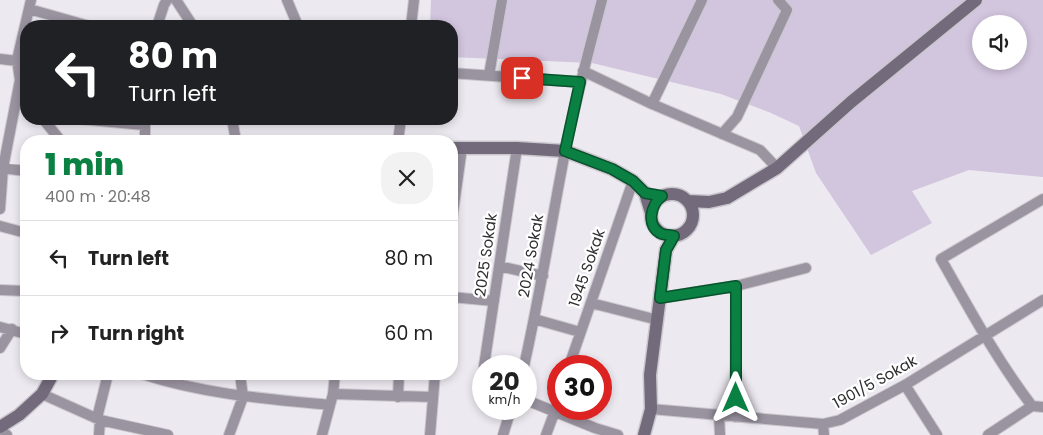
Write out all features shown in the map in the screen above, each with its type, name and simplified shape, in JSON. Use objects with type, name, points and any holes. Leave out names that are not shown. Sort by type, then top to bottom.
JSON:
[{"type":"street","points":[[159,20],[167,0]]},
{"type":"street","points":[[176,0],[189,20]]},
{"type":"street","points":[[287,0],[295,20]]},
{"type":"street","points":[[412,20],[414,0]]},
{"type":"street","points":[[489,75],[502,0]]},
{"type":"street","name":"2024 Sokak","points":[[526,355],[543,276],[565,151],[580,82],[602,0]]},
{"type":"street","points":[[652,104],[702,0]]},
{"type":"street","points":[[722,134],[737,117],[787,10],[778,0]]},
{"type":"street","points":[[691,207],[727,198],[777,168],[850,102],[976,0]]},
{"type":"street","points":[[27,20],[30,4],[74,20]]},
{"type":"street","points":[[0,59],[20,61]]},
{"type":"street","points":[[583,70],[652,104],[760,150],[777,168]]},
{"type":"street","points":[[458,73],[580,82]]},
{"type":"street","points":[[0,209],[2,168],[20,80]]},
{"type":"street","points":[[48,125],[56,135]]},
{"type":"street","points":[[0,126],[11,126]]},
{"type":"street","points":[[458,148],[517,148],[565,151],[612,169],[633,181],[645,193],[653,224],[666,250]]},
{"type":"street","name":"2025 Sokak","points":[[486,355],[517,148]]},
{"type":"street","points":[[2,168],[20,170]]},
{"type":"street","name":"1945 Sokak","points":[[573,355],[633,181]]},
{"type":"street","points":[[645,193],[662,196]]},
{"type":"street","points":[[644,435],[651,409],[650,374],[666,250],[674,236],[686,230],[690,225],[691,207],[679,195],[668,194],[658,199],[651,213]]},
{"type":"street","points":[[988,435],[1038,406],[1014,383],[942,259],[1043,199]]},
{"type":"street","points":[[0,226],[20,231]]},
{"type":"street","points":[[657,230],[662,234],[674,236]]},
{"type":"street","points":[[499,266],[543,276]]},
{"type":"street","points":[[660,298],[736,286],[806,268]]},
{"type":"street","points":[[736,286],[736,417]]},
{"type":"street","points":[[0,290],[20,291]]},
{"type":"street","points":[[458,298],[494,301]]},
{"type":"street","name":"1901/5 Sokak","points":[[651,409],[823,424],[840,420],[905,385],[1043,300]]},
{"type":"street","points":[[590,303],[658,320]]},
{"type":"street","points":[[534,319],[580,332]]},
{"type":"street","points":[[0,327],[20,332]]},
{"type":"street","points":[[0,348],[12,329]]},
{"type":"street","points":[[7,435],[0,428],[19,415],[42,394],[50,380]]},
{"type":"street","points":[[99,435],[98,419],[107,380]]},
{"type":"street","points":[[164,380],[196,389],[243,397],[330,405]]},
{"type":"street","points":[[229,435],[243,397],[241,380]]},
{"type":"street","points":[[322,435],[333,394],[334,380]]},
{"type":"street","points":[[398,396],[399,380]]},
{"type":"street","points":[[430,435],[434,380]]},
{"type":"street","points":[[905,385],[937,435]]},
{"type":"street","points":[[42,394],[98,419],[168,435]]},
{"type":"street","points":[[333,394],[433,397]]},
{"type":"street","points":[[719,416],[720,435]]},
{"type":"street","points":[[503,435],[508,420]]},
{"type":"street","points":[[546,435],[552,420]]},
{"type":"street","points":[[572,420],[595,431],[618,435]]},
{"type":"street","points":[[823,424],[824,435]]},
{"type":"shaded area","points":[[431,0],[1043,0],[1043,177],[969,170],[912,191],[932,223],[871,255],[816,173],[799,126],[721,94],[592,63],[458,57],[458,20],[430,20]]},
{"type":"route","points":[[522,78],[580,82],[565,151],[612,169],[633,181],[645,193],[662,196],[658,199],[651,213],[651,218],[657,230],[662,234],[674,236],[666,250],[660,298],[736,286],[736,398]]}]
